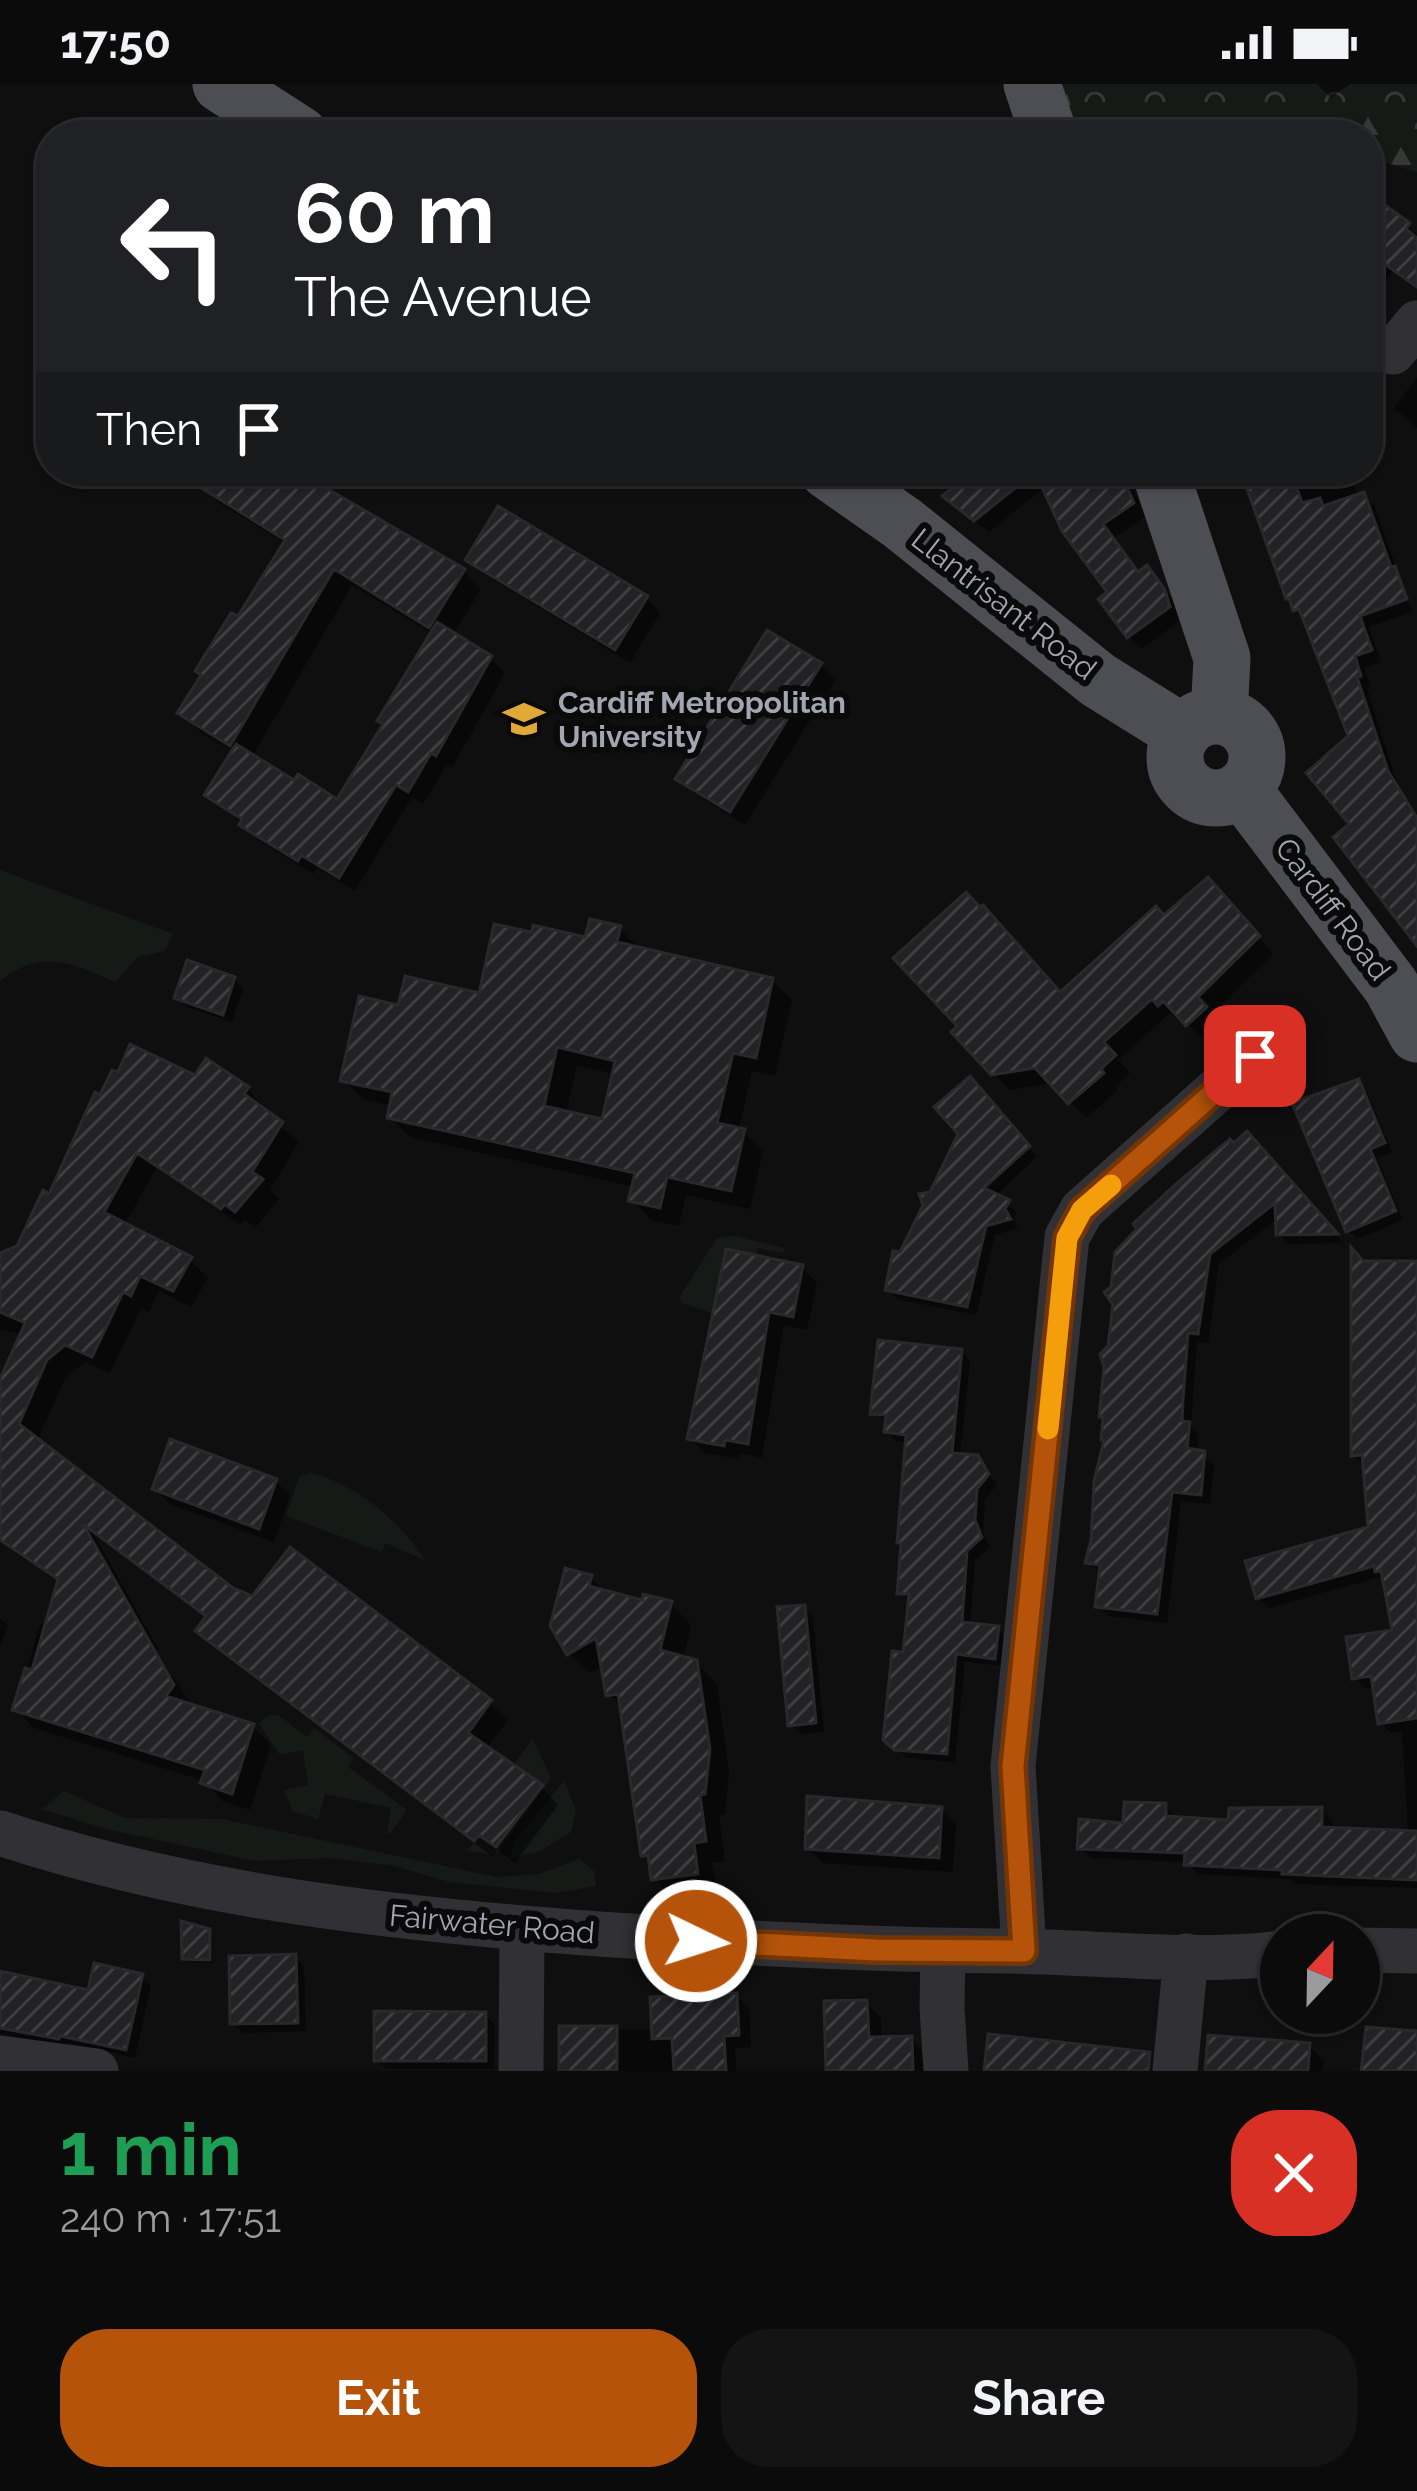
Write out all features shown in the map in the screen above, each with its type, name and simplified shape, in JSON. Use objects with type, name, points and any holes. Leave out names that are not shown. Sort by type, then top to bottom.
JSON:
[{"type":"main road","points":[[221,84],[277,120]]},
{"type":"main road","points":[[1032,84],[1044,120]]},
{"type":"main road","name":"Llantrisant Road","points":[[849,486],[1098,680],[1201,724],[1243,726],[1257,749],[1253,776],[1242,789]]},
{"type":"main road","points":[[1165,486],[1222,658],[1201,724]]},
{"type":"main road","name":"Cardiff Road","points":[[1242,789],[1391,986],[1417,1034]]},
{"type":"street","points":[[1024,1951],[1013,1766],[1067,1238],[1082,1210],[1255,1056]]},
{"type":"street","name":"Fairwater Road","points":[[3,1845],[272,1901],[522,1928],[782,1947],[1260,1954]]},
{"type":"street","points":[[521,2071],[522,1928]]},
{"type":"street","points":[[943,1951],[946,2071]]},
{"type":"street","points":[[1380,1951],[1417,1952]]},
{"type":"street","points":[[1174,2071],[1186,1956]]},
{"type":"street","points":[[0,2058],[96,2071]]},
{"type":"green space","points":[[1064,84],[1417,84],[1417,172],[1383,162],[1383,120],[1056,120],[1054,110]]},
{"type":"green space","points":[[1064,84],[1417,84],[1417,150],[1369,106],[1355,120],[1076,120]]},
{"type":"green space","points":[[0,870],[173,934],[164,951],[138,957],[115,982],[56,962],[29,964],[0,981]]},
{"type":"green space","points":[[734,1236],[784,1248],[783,1253],[758,1248],[756,1256],[726,1250],[712,1313],[681,1303],[680,1296],[717,1238]]},
{"type":"green space","points":[[310,1473],[343,1485],[375,1506],[404,1532],[425,1560],[385,1543],[382,1552],[286,1516],[299,1477]]},
{"type":"green space","points":[[278,1715],[307,1737],[314,1728],[354,1758],[348,1767],[407,1810],[391,1833],[387,1833],[391,1808],[325,1794],[318,1819],[293,1811],[284,1790],[308,1785],[303,1751],[279,1754],[259,1724],[267,1716]]},
{"type":"green space","points":[[533,1739],[551,1778],[496,1855],[467,1851],[479,1835],[497,1847],[542,1786],[514,1764]]},
{"type":"green space","points":[[564,1780],[576,1811],[571,1832],[536,1853],[511,1858],[513,1844]]},
{"type":"green space","points":[[64,1791],[125,1818],[222,1819],[497,1877],[539,1874],[579,1859],[594,1871],[596,1886],[556,1893],[449,1882],[395,1866],[330,1858],[255,1861],[106,1829],[42,1809]]},
{"type":"building","points":[[1383,204],[1410,223],[1406,229],[1417,238],[1417,287],[1383,263]]},
{"type":"building","points":[[198,486],[323,486],[465,569],[429,628],[334,569],[230,746],[177,713],[201,675],[195,671],[231,613],[238,616],[285,540]]},
{"type":"building","points":[[955,486],[1018,486],[974,521],[942,496]]},
{"type":"building","points":[[1041,486],[1127,486],[1134,503],[1103,524],[1138,572],[1147,565],[1165,590],[1170,607],[1127,638],[1098,599],[1107,592],[1062,531]]},
{"type":"building","points":[[1246,486],[1296,486],[1302,503],[1320,498],[1323,506],[1364,492],[1407,599],[1360,616],[1372,650],[1355,656],[1361,676],[1357,677],[1388,771],[1417,818],[1417,946],[1333,837],[1349,824],[1306,773],[1348,736],[1299,609],[1293,611]]},
{"type":"building","points":[[498,506],[648,596],[615,650],[465,560]]},
{"type":"building","points":[[437,622],[492,656],[436,756],[431,753],[408,792],[396,785],[339,878],[301,855],[298,861],[239,825],[242,819],[204,795],[236,744],[294,780],[298,774],[337,799]]},
{"type":"building","points":[[767,630],[822,663],[730,812],[675,779]]},
{"type":"building","points":[[1208,877],[1260,936],[1198,997],[1207,1007],[1186,1026],[1163,1001],[1158,1006],[1152,999],[1104,1042],[1116,1055],[1101,1069],[1104,1073],[1068,1104],[1035,1068],[991,1075],[951,1032],[957,1026],[893,958],[966,892],[1060,992],[1156,906],[1164,915]]},
{"type":"building","points":[[590,919],[621,926],[617,942],[773,978],[756,1058],[733,1053],[717,1123],[745,1129],[731,1191],[667,1177],[660,1208],[628,1201],[635,1173],[387,1118],[392,1092],[340,1081],[359,996],[398,1005],[405,976],[479,993],[494,924],[532,932],[533,925],[585,937]],"holes":[[[557,1047],[615,1061],[602,1119],[544,1106]]]},
{"type":"building","points":[[187,960],[235,977],[223,1015],[174,998]]},
{"type":"building","points":[[130,1044],[195,1075],[206,1058],[249,1087],[244,1094],[283,1122],[252,1172],[263,1179],[235,1212],[225,1204],[221,1209],[137,1153],[104,1212],[192,1257],[173,1291],[140,1276],[131,1296],[123,1292],[92,1357],[65,1345],[47,1360],[19,1424],[233,1588],[252,1596],[290,1547],[492,1700],[468,1733],[543,1785],[496,1847],[479,1835],[474,1841],[195,1631],[206,1616],[83,1524],[174,1685],[166,1696],[254,1724],[232,1794],[200,1783],[205,1770],[12,1710],[25,1668],[32,1670],[58,1579],[0,1540],[0,1379],[25,1323],[0,1312],[0,1253],[17,1246],[43,1190],[49,1194],[95,1092],[100,1095],[112,1070],[118,1072]]},
{"type":"building","points":[[970,1076],[1030,1146],[984,1188],[1010,1200],[1005,1209],[1011,1219],[986,1226],[967,1307],[885,1290],[893,1251],[900,1252],[923,1205],[919,1194],[930,1192],[958,1134],[934,1107]]},
{"type":"building","points":[[1359,1079],[1385,1143],[1370,1149],[1396,1211],[1346,1232],[1292,1103]]},
{"type":"building","points":[[1247,1131],[1338,1234],[1276,1235],[1275,1203],[1210,1254],[1198,1334],[1188,1333],[1182,1421],[1190,1422],[1187,1448],[1205,1451],[1201,1495],[1172,1492],[1157,1614],[1095,1607],[1100,1565],[1085,1563],[1094,1481],[1104,1440],[1103,1417],[1099,1417],[1104,1367],[1100,1354],[1108,1346],[1113,1305],[1104,1292],[1111,1287],[1115,1252],[1137,1229],[1133,1224],[1176,1184],[1230,1139],[1234,1143]]},
{"type":"building","points":[[1351,1247],[1363,1261],[1417,1261],[1417,1718],[1378,1724],[1371,1676],[1352,1679],[1346,1637],[1392,1630],[1381,1571],[1375,1572],[1374,1566],[1256,1599],[1245,1561],[1368,1527],[1362,1455],[1351,1456]]},
{"type":"building","points":[[726,1249],[803,1265],[793,1317],[769,1312],[748,1444],[725,1440],[724,1446],[687,1439]]},
{"type":"building","points":[[878,1340],[962,1349],[952,1453],[978,1455],[989,1474],[977,1489],[975,1520],[982,1537],[967,1551],[962,1622],[999,1626],[995,1659],[956,1654],[947,1754],[894,1750],[883,1740],[892,1651],[903,1652],[909,1594],[897,1594],[906,1435],[884,1432],[886,1415],[870,1414]]},
{"type":"building","points":[[170,1439],[277,1479],[259,1529],[152,1489]]},
{"type":"building","points":[[565,1568],[592,1575],[589,1586],[642,1600],[643,1594],[672,1601],[660,1650],[697,1660],[710,1749],[705,1794],[700,1795],[706,1841],[694,1843],[698,1874],[651,1880],[648,1855],[641,1856],[618,1694],[606,1696],[596,1638],[567,1655],[550,1626]]},
{"type":"building","points":[[805,1605],[816,1723],[788,1726],[777,1607]]},
{"type":"building","points":[[807,1796],[942,1807],[939,1858],[805,1849]]},
{"type":"building","points":[[1124,1802],[1166,1803],[1166,1816],[1228,1820],[1229,1808],[1322,1807],[1322,1827],[1417,1831],[1417,1880],[1282,1874],[1282,1870],[1184,1865],[1185,1853],[1077,1849],[1079,1819],[1123,1823]]},
{"type":"building","points":[[181,1921],[210,1929],[210,1960],[182,1959]]},
{"type":"building","points":[[296,1954],[298,2023],[230,2024],[229,1956]]},
{"type":"building","points":[[94,1963],[143,1974],[126,2050],[0,2028],[0,1971],[88,1990]]},
{"type":"building","points":[[737,1993],[739,2035],[724,2036],[726,2071],[674,2071],[672,2038],[652,2039],[650,1997]]},
{"type":"building","points":[[867,2000],[869,2037],[912,2036],[913,2071],[826,2071],[824,2001]]},
{"type":"building","points":[[374,2011],[486,2012],[486,2061],[374,2061]]},
{"type":"building","points":[[559,2026],[617,2026],[617,2071],[559,2071]]},
{"type":"building","points":[[1380,2028],[1417,2031],[1417,2071],[1361,2071],[1365,2034],[1380,2034]]},
{"type":"building","points":[[988,2034],[1150,2052],[1148,2071],[984,2071]]},
{"type":"building","points":[[1208,2035],[1310,2043],[1308,2071],[1205,2071]]},
{"type":"slow traffic","points":[[1048,1429],[1067,1238],[1082,1210],[1111,1185]]},
{"type":"place","name":"Cardiff Metropolitan University","points":[[524,719]]},
{"type":"route","points":[[696,1941],[1024,1951],[1013,1766],[1067,1238],[1082,1210],[1255,1056]]}]
